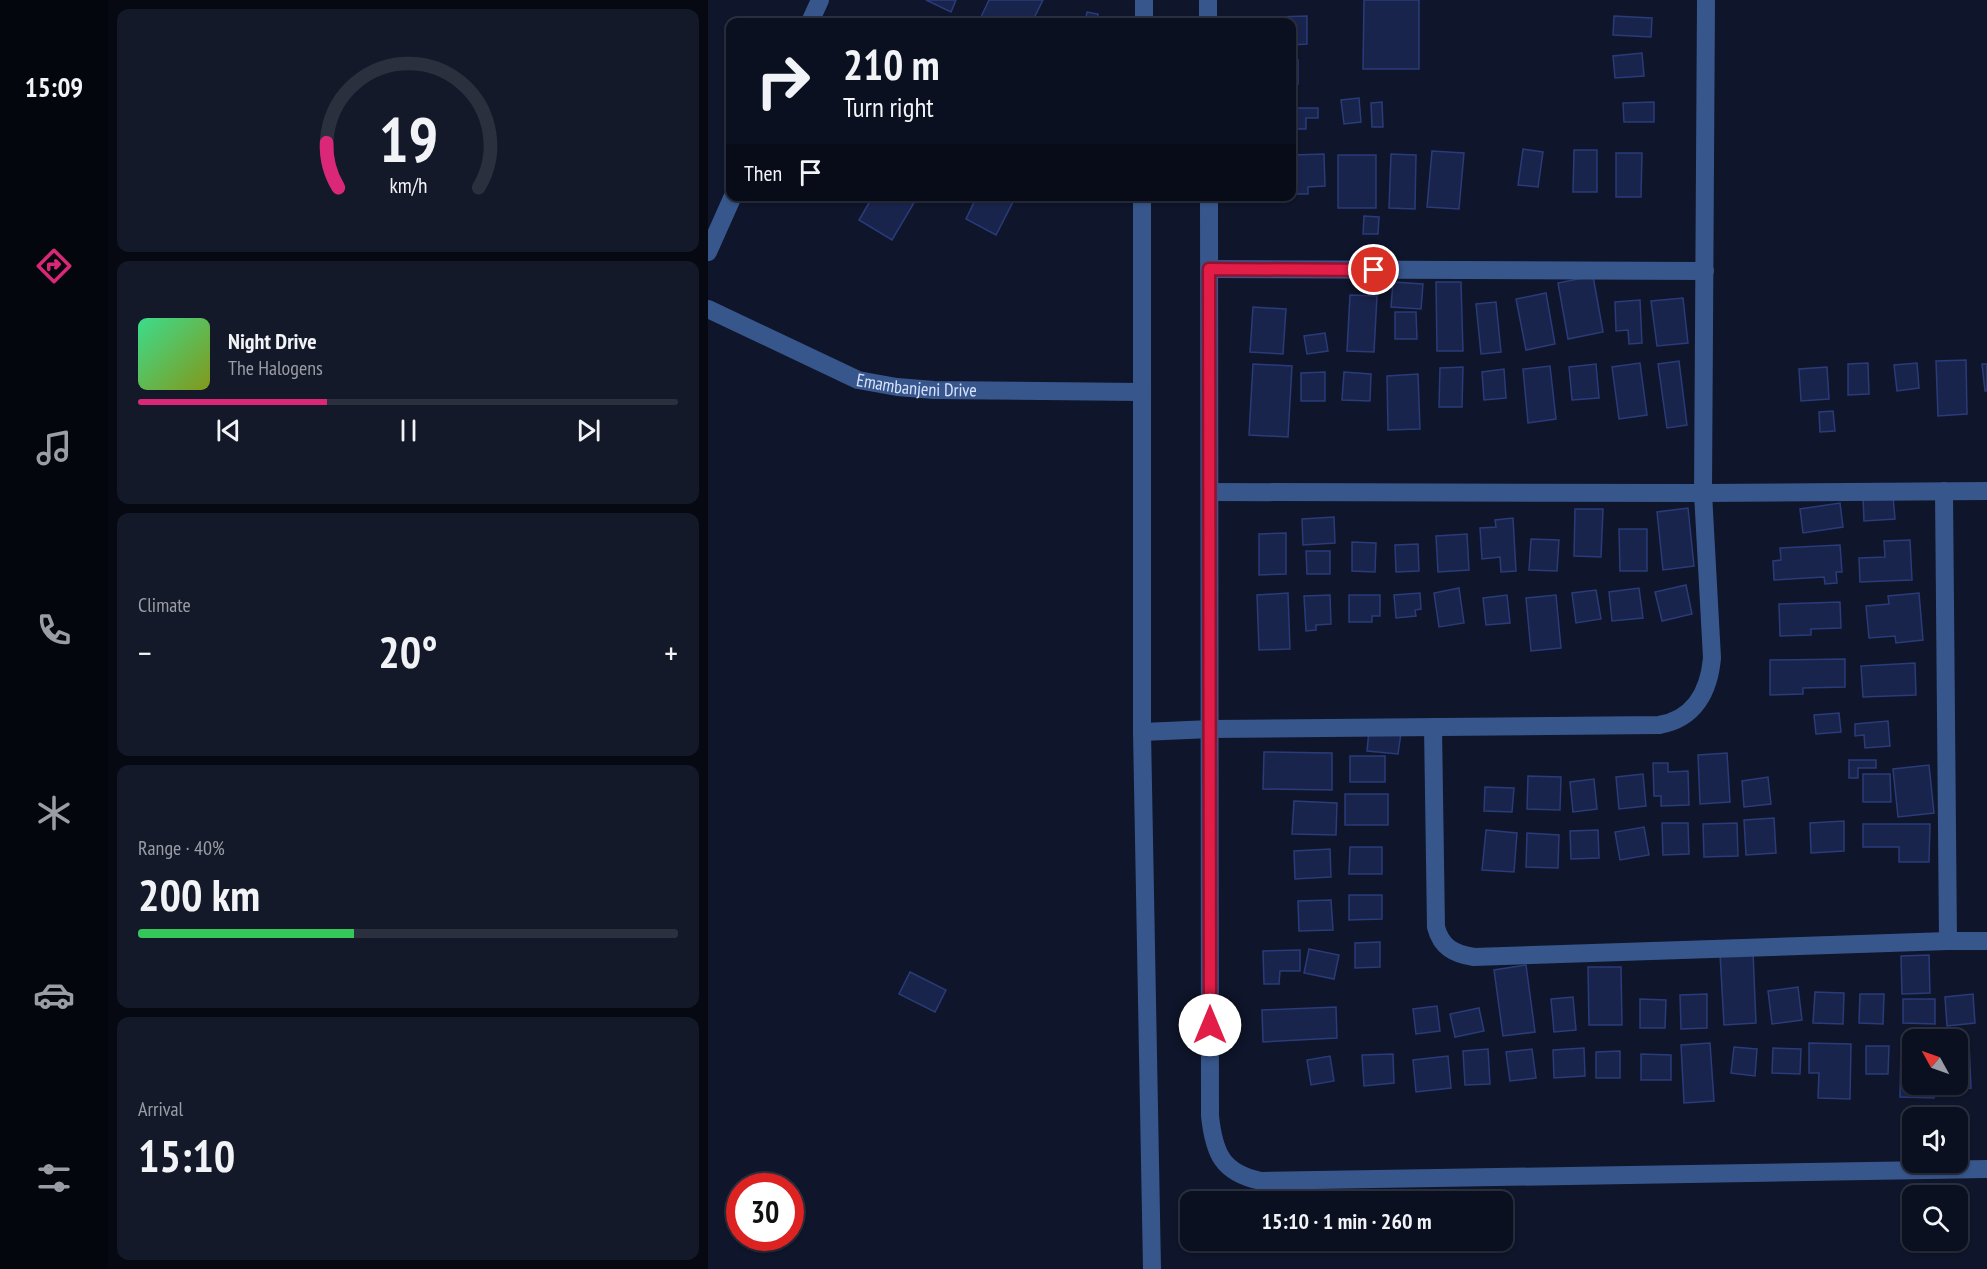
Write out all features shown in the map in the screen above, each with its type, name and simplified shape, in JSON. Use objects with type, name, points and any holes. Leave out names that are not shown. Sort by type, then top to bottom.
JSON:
[{"type":"street","points":[[812,18],[820,0]]},
{"type":"street","points":[[1144,0],[1144,18]]},
{"type":"street","points":[[1208,0],[1208,18]]},
{"type":"street","points":[[1142,732],[1211,729],[1659,725],[1667,724],[1688,712],[1700,700],[1706,688],[1712,658],[1703,493],[1706,0]]},
{"type":"street","points":[[708,252],[731,201]]},
{"type":"street","points":[[1142,201],[1142,732],[1152,1269]]},
{"type":"street","points":[[1209,201],[1210,1116],[1217,1153],[1228,1166],[1245,1177],[1261,1181],[1987,1169]]},
{"type":"street","points":[[1209,269],[1705,271]]},
{"type":"street","name":"Emambanjeni Drive","points":[[708,309],[858,380],[897,387],[934,390],[1141,392]]},
{"type":"street","points":[[1944,491],[1948,941]]},
{"type":"street","points":[[1210,492],[1987,491]]},
{"type":"street","points":[[1433,727],[1436,927],[1441,941],[1455,953],[1474,957],[1987,941]]},
{"type":"building","points":[[926,0],[956,0],[951,12]]},
{"type":"building","points":[[989,0],[1043,0],[1034,18],[981,17]]},
{"type":"building","points":[[1364,0],[1419,0],[1419,69],[1363,69]]},
{"type":"building","points":[[1087,12],[1098,14],[1098,18],[1086,18]]},
{"type":"building","points":[[1307,16],[1307,44],[1296,45],[1296,18],[1277,17]]},
{"type":"building","points":[[1614,16],[1652,18],[1651,37],[1613,35]]},
{"type":"building","points":[[1642,53],[1644,76],[1615,78],[1613,56]]},
{"type":"building","points":[[1296,60],[1298,60],[1298,84],[1296,84]]},
{"type":"building","points":[[1359,98],[1361,122],[1344,124],[1341,100]]},
{"type":"building","points":[[1382,102],[1383,127],[1372,127],[1371,103]]},
{"type":"building","points":[[1654,102],[1654,122],[1624,122],[1623,103]]},
{"type":"building","points":[[1296,108],[1318,108],[1318,118],[1306,118],[1306,129],[1296,129]]},
{"type":"building","points":[[1523,149],[1543,152],[1538,187],[1518,185]]},
{"type":"building","points":[[1574,150],[1597,150],[1597,192],[1573,192]]},
{"type":"building","points":[[1432,151],[1464,153],[1459,209],[1427,207]]},
{"type":"building","points":[[1616,153],[1642,153],[1641,197],[1616,197]]},
{"type":"building","points":[[1324,154],[1325,186],[1308,187],[1308,194],[1296,194],[1296,155]]},
{"type":"building","points":[[1391,154],[1416,155],[1415,209],[1389,208]]},
{"type":"building","points":[[1338,155],[1376,155],[1376,208],[1338,208]]},
{"type":"building","points":[[870,201],[915,201],[892,240],[859,220]]},
{"type":"building","points":[[975,201],[1013,201],[996,235],[966,219]]},
{"type":"building","points":[[1364,216],[1379,217],[1378,234],[1363,234]]},
{"type":"building","points":[[1593,276],[1603,332],[1568,339],[1558,283]]},
{"type":"building","points":[[1393,282],[1423,284],[1421,309],[1391,307]]},
{"type":"building","points":[[1436,282],[1461,282],[1463,351],[1437,351]]},
{"type":"building","points":[[1546,293],[1555,344],[1526,350],[1516,299]]},
{"type":"building","points":[[1350,295],[1377,296],[1374,352],[1347,351]]},
{"type":"building","points":[[1683,298],[1688,343],[1657,346],[1651,301]]},
{"type":"building","points":[[1640,300],[1642,343],[1629,344],[1628,330],[1616,331],[1615,302]]},
{"type":"building","points":[[1496,302],[1501,352],[1481,354],[1476,304]]},
{"type":"building","points":[[1253,307],[1286,309],[1283,354],[1250,352]]},
{"type":"building","points":[[1395,312],[1416,312],[1417,339],[1395,339]]},
{"type":"building","points":[[1325,333],[1328,351],[1307,354],[1304,336]]},
{"type":"building","points":[[1966,360],[1967,414],[1938,416],[1936,361]]},
{"type":"building","points":[[1679,361],[1687,425],[1667,428],[1658,364]]},
{"type":"building","points":[[1640,363],[1647,415],[1619,419],[1612,367]]},
{"type":"building","points":[[1868,363],[1869,394],[1848,395],[1848,364]]},
{"type":"building","points":[[1917,363],[1919,388],[1897,391],[1894,365]]},
{"type":"building","points":[[1253,364],[1292,366],[1288,437],[1249,435]]},
{"type":"building","points":[[1596,364],[1599,398],[1572,400],[1569,367]]},
{"type":"building","points":[[1982,364],[1987,364],[1987,391],[1985,391]]},
{"type":"building","points":[[1550,366],[1556,419],[1528,423],[1523,369]]},
{"type":"building","points":[[1463,367],[1462,407],[1439,407],[1440,368]]},
{"type":"building","points":[[1827,367],[1829,399],[1801,401],[1799,369]]},
{"type":"building","points":[[1504,369],[1506,398],[1484,400],[1482,372]]},
{"type":"building","points":[[1325,372],[1325,401],[1301,401],[1301,373]]},
{"type":"building","points":[[1344,372],[1371,374],[1370,401],[1342,400]]},
{"type":"building","points":[[1418,374],[1420,429],[1388,430],[1387,376]]},
{"type":"building","points":[[1833,411],[1835,431],[1820,432],[1819,412]]},
{"type":"building","points":[[1893,496],[1895,519],[1864,521],[1863,498]]},
{"type":"building","points":[[1840,503],[1843,527],[1803,533],[1800,509]]},
{"type":"building","points":[[1688,508],[1694,566],[1663,570],[1657,512]]},
{"type":"building","points":[[1575,509],[1603,509],[1601,557],[1574,556]]},
{"type":"building","points":[[1334,517],[1335,543],[1303,545],[1302,519]]},
{"type":"building","points":[[1513,518],[1516,571],[1501,572],[1500,557],[1482,559],[1480,528],[1496,527],[1495,520]]},
{"type":"building","points":[[1619,529],[1647,529],[1647,571],[1620,571]]},
{"type":"building","points":[[1286,533],[1286,574],[1259,575],[1259,534]]},
{"type":"building","points":[[1467,534],[1469,570],[1438,572],[1436,536]]},
{"type":"building","points":[[1531,539],[1559,540],[1557,571],[1529,570]]},
{"type":"building","points":[[1910,540],[1912,580],[1860,582],[1859,558],[1885,557],[1884,541]]},
{"type":"building","points":[[1352,542],[1376,543],[1375,572],[1352,571]]},
{"type":"building","points":[[1418,544],[1419,571],[1396,572],[1395,545]]},
{"type":"building","points":[[1840,545],[1842,572],[1836,572],[1837,583],[1825,584],[1824,577],[1774,580],[1773,561],[1781,560],[1780,548]]},
{"type":"building","points":[[1306,551],[1330,551],[1330,574],[1307,574]]},
{"type":"building","points":[[1686,585],[1692,614],[1662,621],[1655,592]]},
{"type":"building","points":[[1459,588],[1464,623],[1439,627],[1434,593]]},
{"type":"building","points":[[1639,588],[1643,618],[1612,621],[1609,592]]},
{"type":"building","points":[[1596,590],[1601,619],[1576,623],[1572,593]]},
{"type":"building","points":[[1288,593],[1290,649],[1259,650],[1257,595]]},
{"type":"building","points":[[1420,593],[1421,609],[1415,610],[1416,616],[1396,618],[1394,595]]},
{"type":"building","points":[[1919,593],[1923,640],[1896,643],[1895,636],[1869,638],[1866,606],[1889,604],[1888,596]]},
{"type":"building","points":[[1330,595],[1331,624],[1316,625],[1316,630],[1306,631],[1304,596]]},
{"type":"building","points":[[1349,595],[1380,595],[1380,616],[1372,616],[1372,622],[1349,622]]},
{"type":"building","points":[[1507,595],[1510,623],[1486,625],[1483,598]]},
{"type":"building","points":[[1556,595],[1561,648],[1531,651],[1526,598]]},
{"type":"building","points":[[1840,602],[1841,628],[1811,629],[1811,635],[1780,636],[1779,604]]},
{"type":"building","points":[[1845,659],[1845,687],[1803,688],[1803,694],[1770,695],[1770,660]]},
{"type":"building","points":[[1915,663],[1916,695],[1863,697],[1861,666]]},
{"type":"building","points":[[1839,713],[1841,732],[1816,734],[1814,715]]},
{"type":"building","points":[[1888,721],[1890,746],[1865,748],[1864,735],[1855,736],[1855,724]]},
{"type":"building","points":[[1369,730],[1401,733],[1398,754],[1367,751]]},
{"type":"building","points":[[1264,752],[1332,753],[1332,790],[1263,789]]},
{"type":"building","points":[[1727,753],[1730,802],[1700,804],[1698,755]]},
{"type":"building","points":[[1350,756],[1385,756],[1385,782],[1350,782]]},
{"type":"building","points":[[1849,760],[1876,760],[1876,768],[1858,768],[1858,778],[1849,778]]},
{"type":"building","points":[[1653,763],[1668,763],[1668,772],[1688,771],[1689,805],[1661,806],[1661,796],[1654,796]]},
{"type":"building","points":[[1929,765],[1934,813],[1898,817],[1893,769]]},
{"type":"building","points":[[1643,774],[1646,806],[1619,809],[1616,777]]},
{"type":"building","points":[[1863,774],[1890,774],[1891,802],[1863,802]]},
{"type":"building","points":[[1528,776],[1561,777],[1560,810],[1527,809]]},
{"type":"building","points":[[1768,777],[1771,804],[1744,807],[1742,781]]},
{"type":"building","points":[[1594,779],[1597,809],[1573,812],[1570,782]]},
{"type":"building","points":[[1485,787],[1514,788],[1512,812],[1484,811]]},
{"type":"building","points":[[1345,794],[1388,794],[1388,825],[1345,825]]},
{"type":"building","points":[[1294,801],[1337,803],[1336,835],[1292,834]]},
{"type":"building","points":[[1774,818],[1776,853],[1746,855],[1744,820]]},
{"type":"building","points":[[1844,821],[1844,851],[1811,853],[1810,823]]},
{"type":"building","points":[[1662,823],[1688,823],[1689,854],[1663,855]]},
{"type":"building","points":[[1737,823],[1738,856],[1704,857],[1703,824]]},
{"type":"building","points":[[1863,824],[1930,824],[1929,862],[1899,862],[1899,847],[1863,847]]},
{"type":"building","points":[[1644,827],[1649,855],[1620,860],[1615,832]]},
{"type":"building","points":[[1486,830],[1517,833],[1514,872],[1482,870]]},
{"type":"building","points":[[1598,830],[1599,858],[1571,859],[1570,831]]},
{"type":"building","points":[[1527,833],[1559,835],[1558,868],[1526,867]]},
{"type":"building","points":[[1350,847],[1382,847],[1382,874],[1349,874]]},
{"type":"building","points":[[1330,849],[1331,877],[1295,879],[1294,851]]},
{"type":"building","points":[[1349,895],[1382,895],[1382,919],[1349,920]]},
{"type":"building","points":[[1331,900],[1333,930],[1299,931],[1298,901]]},
{"type":"building","points":[[1380,942],[1380,967],[1355,968],[1355,943]]},
{"type":"building","points":[[1309,949],[1339,955],[1334,979],[1304,973]]},
{"type":"building","points":[[1300,950],[1300,971],[1280,971],[1279,984],[1264,984],[1263,951]]},
{"type":"building","points":[[1753,952],[1756,1023],[1724,1025],[1720,954]]},
{"type":"building","points":[[1929,955],[1930,993],[1902,994],[1901,956]]},
{"type":"building","points":[[1526,965],[1535,1032],[1503,1036],[1494,970]]},
{"type":"building","points":[[1588,967],[1621,967],[1622,1025],[1589,1025]]},
{"type":"building","points":[[910,972],[946,990],[935,1012],[899,994]]},
{"type":"building","points":[[1798,987],[1802,1020],[1772,1024],[1768,991]]},
{"type":"building","points":[[1815,992],[1844,993],[1843,1024],[1813,1023]]},
{"type":"building","points":[[1707,994],[1707,1028],[1681,1029],[1680,995]]},
{"type":"building","points":[[1860,994],[1884,994],[1883,1024],[1859,1023]]},
{"type":"building","points":[[1973,994],[1975,1023],[1947,1026],[1945,997]]},
{"type":"building","points":[[1573,997],[1576,1030],[1554,1032],[1551,999]]},
{"type":"building","points":[[1640,999],[1666,1000],[1665,1028],[1640,1028]]},
{"type":"building","points":[[1903,999],[1935,999],[1935,1024],[1903,1023]]},
{"type":"building","points":[[1437,1006],[1440,1031],[1416,1034],[1413,1009]]},
{"type":"building","points":[[1336,1007],[1337,1038],[1263,1042],[1262,1010]]},
{"type":"building","points":[[1479,1008],[1484,1031],[1455,1037],[1450,1014]]},
{"type":"building","points":[[1968,1042],[1971,1088],[1968,1088]]},
{"type":"building","points":[[1710,1043],[1714,1101],[1684,1103],[1681,1045]]},
{"type":"building","points":[[1809,1043],[1851,1044],[1850,1099],[1818,1098],[1819,1073],[1809,1073]]},
{"type":"building","points":[[1901,1044],[1902,1095],[1934,1095],[1934,1098],[1900,1097]]},
{"type":"building","points":[[1866,1046],[1889,1046],[1888,1074],[1866,1074]]},
{"type":"building","points":[[1734,1047],[1757,1049],[1755,1076],[1731,1073]]},
{"type":"building","points":[[1584,1048],[1585,1076],[1554,1078],[1553,1050]]},
{"type":"building","points":[[1773,1048],[1801,1049],[1800,1074],[1772,1073]]},
{"type":"building","points":[[1488,1049],[1490,1084],[1465,1085],[1463,1051]]},
{"type":"building","points":[[1532,1049],[1536,1078],[1510,1081],[1506,1052]]},
{"type":"building","points":[[1620,1051],[1620,1078],[1596,1078],[1596,1052]]},
{"type":"building","points":[[1393,1054],[1394,1083],[1364,1086],[1362,1055]]},
{"type":"building","points":[[1641,1054],[1671,1055],[1671,1080],[1641,1080]]},
{"type":"building","points":[[1330,1056],[1334,1081],[1311,1085],[1307,1060]]},
{"type":"building","points":[[1448,1056],[1451,1088],[1416,1092],[1413,1060]]},
{"type":"route","points":[[1210,1025],[1209,269],[1374,270]]}]
